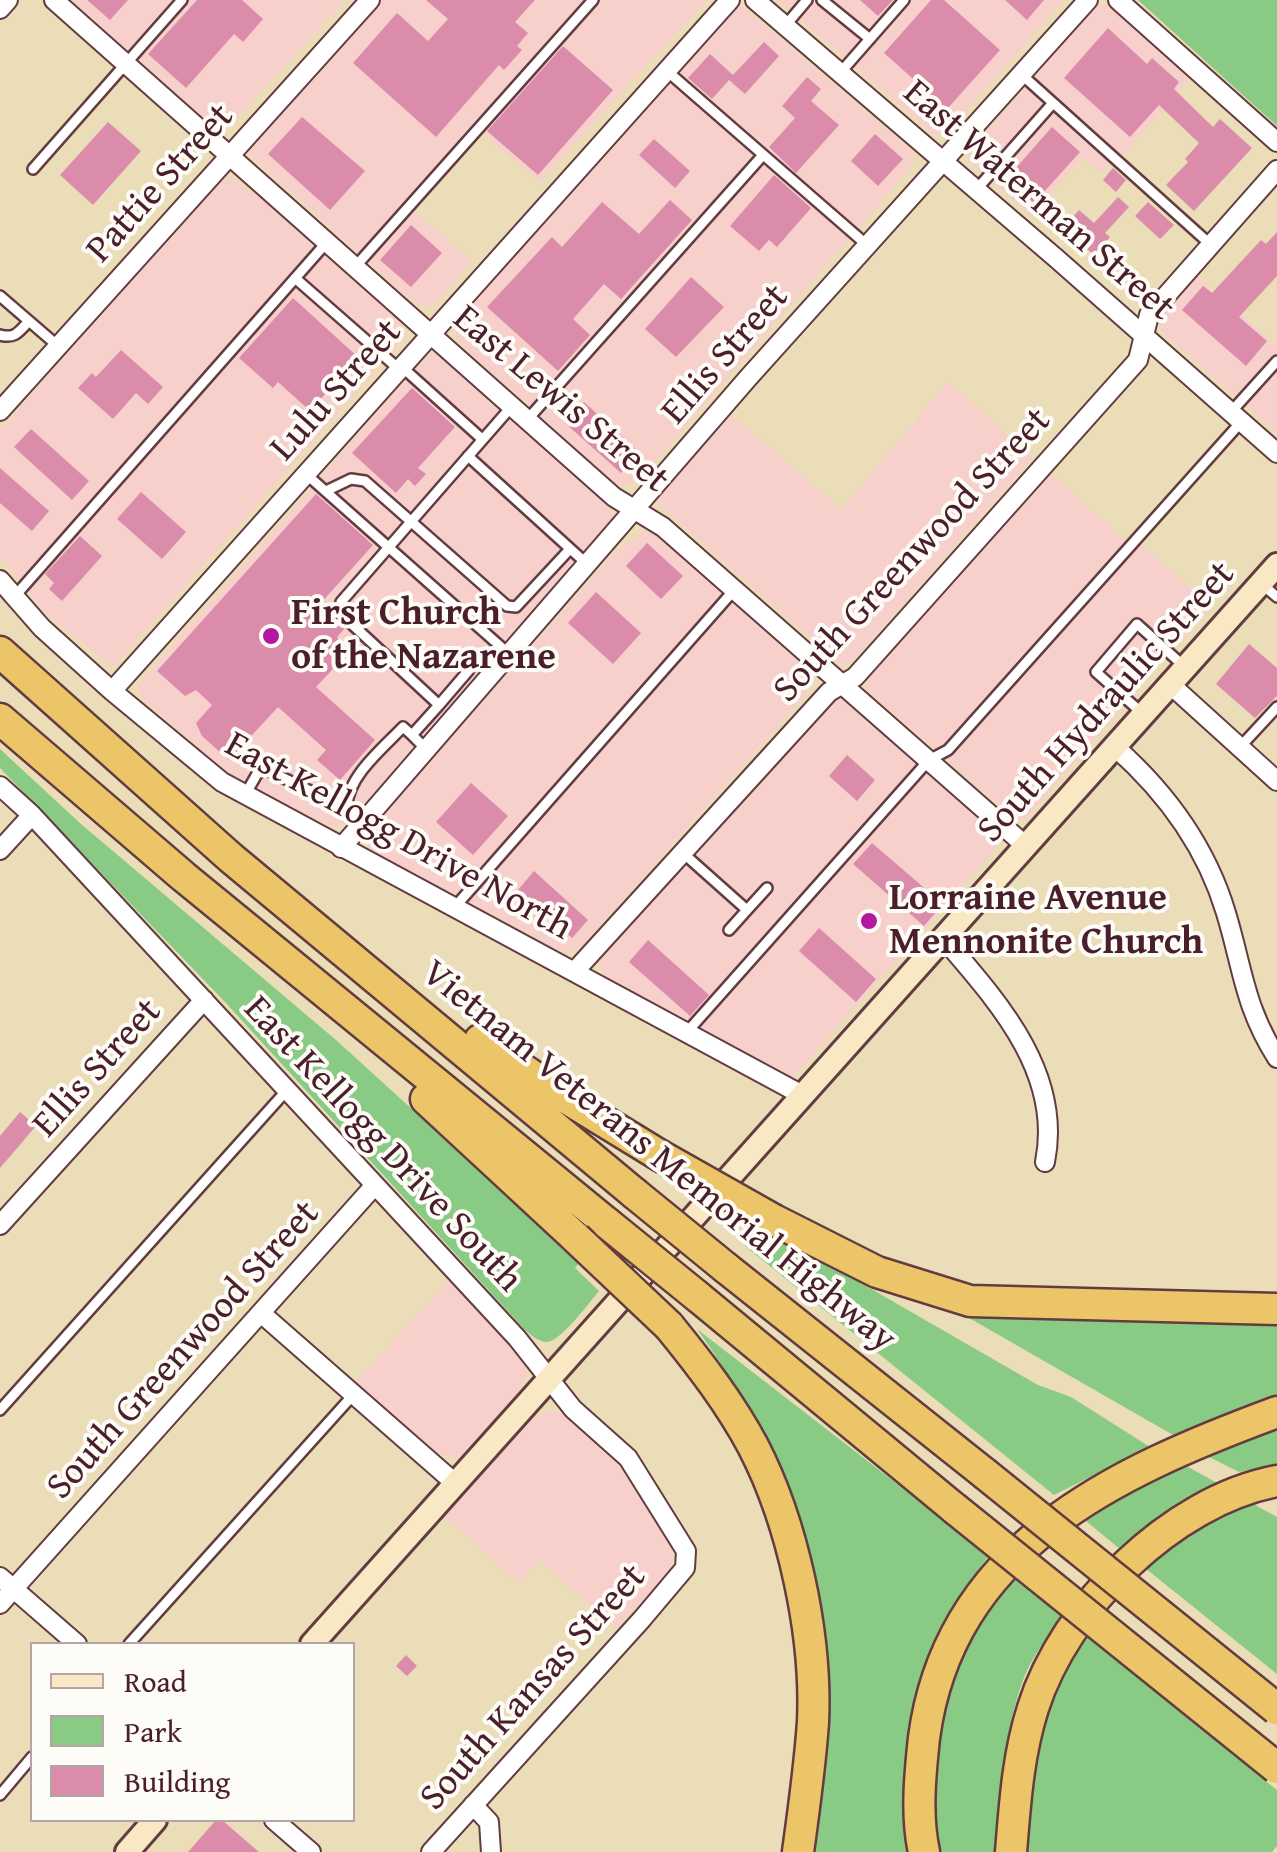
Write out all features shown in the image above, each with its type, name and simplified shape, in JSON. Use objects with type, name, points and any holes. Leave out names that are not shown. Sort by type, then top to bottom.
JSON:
[{"type":"highway","name":"Vietnam Veterans Memorial Highway","points":[[0,652],[232,858],[634,1193],[1277,1709]]},
{"type":"highway","points":[[0,719],[184,878],[1277,1768]]},
{"type":"highway","points":[[232,858],[507,1060],[659,1155],[877,1272],[970,1301],[1277,1310]]},
{"type":"highway","points":[[184,878],[670,1326],[710,1376],[753,1447],[779,1510],[798,1580],[813,1719],[798,1852]]},
{"type":"highway","points":[[923,1846],[920,1775],[927,1717],[943,1658],[970,1609],[998,1570],[1033,1537],[1091,1496],[1134,1472],[1277,1412]]},
{"type":"highway","points":[[1011,1852],[1018,1761],[1034,1704],[1056,1656],[1083,1613],[1110,1580],[1178,1524],[1219,1501],[1277,1482]]},
{"type":"street","points":[[0,9],[8,0]]},
{"type":"street","name":"East Lewis Street","points":[[54,0],[614,497],[663,527],[1027,847]]},
{"type":"street","name":"Pattie Street","points":[[0,411],[370,0]]},
{"type":"street","name":"Lulu Street","points":[[112,691],[730,0]]},
{"type":"street","name":"East Waterman Street","points":[[755,0],[1277,453]]},
{"type":"street","name":"Ellis Street","points":[[340,848],[634,509],[1088,0]]},
{"type":"street","points":[[1118,0],[1277,142]]},
{"type":"street","name":"South Greenwood Street","points":[[574,972],[829,692],[861,670],[1138,360],[1150,316],[1277,170]]},
{"type":"street","name":"South Hydraulic Street","points":[[314,1642],[1178,676],[1269,591],[1277,566]]},
{"type":"street","name":"East Kellogg Drive North","points":[[0,580],[112,691],[222,782],[804,1096]]},
{"type":"street","points":[[1178,676],[1277,781]]},
{"type":"street","points":[[1116,747],[1162,793],[1199,848],[1222,899],[1242,986],[1257,1024],[1277,1058]]},
{"type":"street","name":"East Kellogg Drive South","points":[[0,786],[32,815],[518,1338],[573,1409],[628,1458],[686,1551],[685,1568]]},
{"type":"street","points":[[0,850],[32,815]]},
{"type":"street","points":[[944,939],[1001,1005],[1022,1040],[1049,1119],[1045,1162]]},
{"type":"street","name":"Ellis Street","points":[[0,1225],[204,1000]]},
{"type":"street","name":"South Greenwood Street","points":[[0,1604],[7,1583],[262,1314],[375,1185]]},
{"type":"street","points":[[262,1314],[456,1484]]},
{"type":"street","name":"South Kansas Street","points":[[430,1852],[685,1568]]},
{"type":"street","points":[[7,1583],[75,1642]]},
{"type":"street","points":[[473,1805],[489,1822],[492,1852]]},
{"type":"street","points":[[127,1852],[153,1822]]},
{"type":"street","points":[[276,1822],[311,1852]]},
{"type":"lane","points":[[33,169],[182,0]]},
{"type":"lane","points":[[355,267],[593,0]]},
{"type":"lane","points":[[785,26],[807,0]]},
{"type":"lane","points":[[822,0],[870,39]]},
{"type":"lane","points":[[840,74],[904,0]]},
{"type":"lane","points":[[667,71],[867,246]]},
{"type":"lane","points":[[1021,74],[1212,245]]},
{"type":"lane","points":[[976,190],[1053,103]]},
{"type":"lane","points":[[527,420],[763,155]]},
{"type":"lane","points":[[14,598],[327,242]]},
{"type":"lane","points":[[295,278],[482,439]]},
{"type":"lane","points":[[0,296],[58,346]]},
{"type":"lane","points":[[0,335],[10,338],[29,321]]},
{"type":"lane","points":[[687,1032],[929,760],[948,750],[1236,416],[1277,361]]},
{"type":"lane","points":[[439,705],[342,615],[340,602],[512,406]]},
{"type":"lane","points":[[468,456],[587,564]]},
{"type":"lane","points":[[306,474],[508,654]]},
{"type":"lane","points":[[326,491],[351,479],[365,481],[507,606],[516,607],[570,549]]},
{"type":"lane","points":[[454,908],[735,589]]},
{"type":"lane","points":[[1144,715],[1096,672],[1137,624],[1178,676]]},
{"type":"lane","points":[[412,734],[469,670]]},
{"type":"lane","points":[[1241,746],[1277,707]]},
{"type":"lane","points":[[347,806],[351,786],[403,727],[426,749]]},
{"type":"lane","points":[[245,795],[257,774],[265,769],[366,818]]},
{"type":"lane","points":[[683,852],[746,910]]},
{"type":"lane","points":[[728,930],[767,888]]},
{"type":"lane","points":[[0,1410],[288,1090]]},
{"type":"lane","points":[[132,1642],[354,1394]]},
{"type":"lane","points":[[0,1795],[30,1759]]},
{"type":"shaded area","points":[[71,0],[345,0],[224,132],[216,130]]},
{"type":"shaded area","points":[[380,0],[707,0],[540,182],[481,132],[414,210],[472,261],[433,306],[427,307],[402,293],[250,155],[249,149]]},
{"type":"shaded area","points":[[778,0],[1064,0],[947,132],[940,135],[933,134]]},
{"type":"shaded area","points":[[1102,3],[1191,78],[1122,157],[1102,174],[1082,158],[1031,216],[969,162],[967,154]]},
{"type":"shaded area","points":[[741,5],[913,152],[915,159],[636,483],[622,485],[613,482],[458,342],[452,328],[735,6]]},
{"type":"shaded area","points":[[229,177],[267,202],[394,313],[407,335],[113,667],[45,613],[0,556],[0,430],[218,182]]},
{"type":"shaded area","points":[[1196,276],[1277,346],[1277,433],[1158,325],[1158,318]]},
{"type":"shaded area","points":[[441,355],[600,497],[613,515],[612,522],[346,824],[330,827],[235,778],[142,699],[138,685],[427,356]]},
{"type":"shaded area","points":[[948,381],[1033,458],[845,666],[659,505],[660,494],[732,415],[842,510]]},
{"type":"shaded area","points":[[1049,472],[1128,542],[1134,538],[1211,606],[1024,820],[1017,821],[866,689],[866,682]]},
{"type":"shaded area","points":[[645,530],[659,534],[812,670],[813,686],[582,946],[574,951],[560,951],[378,855],[366,838],[617,550]]},
{"type":"shaded area","points":[[844,697],[1000,838],[993,852],[793,1077],[605,977],[598,960],[601,952],[820,709]]},
{"type":"shaded area","points":[[450,1279],[526,1363],[528,1372],[519,1391],[462,1455],[455,1457],[437,1453],[356,1382]]},
{"type":"shaded area","points":[[558,1411],[570,1418],[631,1479],[674,1551],[669,1571],[616,1629],[540,1560],[519,1583],[444,1516],[531,1418]]},
{"type":"green space","points":[[1138,0],[1277,0],[1277,126]]},
{"type":"green space","points":[[0,749],[81,824],[336,1040],[580,1262],[575,1268],[599,1291],[567,1329],[547,1342],[525,1330],[225,1002],[0,768]]},
{"type":"green space","points":[[762,1226],[1038,1385],[1071,1397],[1150,1447],[1054,1495],[745,1246]]},
{"type":"green space","points":[[957,1311],[1277,1316],[1277,1396],[1173,1435]]},
{"type":"green space","points":[[697,1329],[989,1555],[945,1627],[918,1695],[908,1768],[914,1852],[815,1852],[829,1707],[827,1655],[809,1555],[794,1507],[752,1415]]},
{"type":"green space","points":[[1277,1417],[1277,1465],[1239,1472],[1201,1453]]},
{"type":"green space","points":[[1181,1463],[1219,1484],[1166,1514],[1120,1549],[1081,1517]]},
{"type":"green space","points":[[1246,1500],[1277,1517],[1277,1674],[1140,1564],[1164,1543]]},
{"type":"green space","points":[[1007,1572],[1061,1614],[1029,1667],[1018,1696],[1004,1762],[996,1852],[938,1852],[928,1797],[933,1747],[959,1650]]},
{"type":"green space","points":[[1078,1630],[1277,1790],[1277,1846],[1272,1852],[1020,1852],[1030,1751]]},
{"type":"building","points":[[87,0],[128,0],[110,20]]},
{"type":"building","points":[[197,0],[242,0],[263,19],[243,42],[234,34],[186,88],[148,54]]},
{"type":"building","points":[[426,0],[535,0],[515,22],[528,33],[517,46],[522,50],[504,70],[499,65],[436,137],[353,63],[397,13],[428,41],[448,19]]},
{"type":"building","points":[[860,0],[893,0],[878,16]]},
{"type":"building","points":[[931,0],[944,0],[1000,50],[947,109],[884,53]]},
{"type":"building","points":[[1005,0],[1044,0],[1027,20]]},
{"type":"building","points":[[1108,28],[1147,64],[1152,58],[1179,82],[1174,89],[1213,127],[1220,119],[1252,148],[1194,211],[1166,185],[1188,162],[1185,159],[1199,143],[1159,105],[1130,137],[1064,78]]},
{"type":"building","points":[[764,42],[779,56],[745,94],[729,80],[712,99],[688,78],[710,54],[733,75]]},
{"type":"building","points":[[563,46],[613,90],[538,175],[487,131]]},
{"type":"building","points":[[807,77],[821,89],[811,101],[839,125],[796,173],[769,147],[795,118],[782,106]]},
{"type":"building","points":[[302,117],[365,171],[330,210],[268,154]]},
{"type":"building","points":[[108,122],[141,151],[93,205],[60,175]]},
{"type":"building","points":[[1052,127],[1080,152],[1034,203],[1007,178]]},
{"type":"building","points":[[875,134],[903,159],[878,186],[851,161]]},
{"type":"building","points":[[654,139],[690,171],[675,188],[639,155]]},
{"type":"building","points":[[1113,168],[1126,180],[1116,192],[1103,180]]},
{"type":"building","points":[[774,175],[811,208],[777,247],[769,240],[759,251],[730,226]]},
{"type":"building","points":[[1118,197],[1129,207],[1105,233],[1110,237],[1094,255],[1063,228],[1079,210],[1094,223]]},
{"type":"building","points":[[670,200],[692,220],[621,299],[604,284],[573,319],[590,335],[558,371],[487,307],[552,237],[562,247],[602,202],[639,234]]},
{"type":"building","points":[[1148,202],[1174,225],[1160,239],[1135,216]]},
{"type":"building","points":[[411,225],[442,253],[411,287],[380,260]]},
{"type":"building","points":[[1277,232],[1277,276],[1239,317],[1267,341],[1246,366],[1182,310],[1203,286],[1212,293],[1261,240],[1266,244]]},
{"type":"building","points":[[691,277],[724,307],[676,357],[645,329]]},
{"type":"building","points":[[293,298],[358,357],[310,411],[278,382],[273,388],[239,358]]},
{"type":"building","points":[[121,350],[163,387],[148,404],[136,393],[113,419],[78,388],[92,373],[96,377]]},
{"type":"building","points":[[412,388],[455,427],[418,468],[426,474],[415,486],[408,479],[396,493],[352,453]]},
{"type":"building","points":[[584,402],[639,452],[621,473],[565,423]]},
{"type":"building","points":[[31,429],[89,481],[72,500],[14,447]]},
{"type":"building","points":[[0,468],[49,511],[32,531],[0,503]]},
{"type":"building","points":[[141,492],[186,532],[162,559],[117,519]]},
{"type":"building","points":[[316,494],[373,545],[320,604],[345,628],[337,637],[346,655],[316,687],[375,740],[340,780],[317,760],[326,750],[278,707],[229,760],[202,736],[196,723],[212,705],[196,690],[185,696],[157,671]]},
{"type":"building","points":[[80,536],[102,556],[62,601],[49,589],[54,583],[45,574]]},
{"type":"building","points":[[647,543],[683,576],[661,599],[626,566]]},
{"type":"building","points":[[596,592],[641,633],[613,664],[568,623]]},
{"type":"building","points":[[1249,644],[1277,668],[1277,696],[1255,718],[1216,684]]},
{"type":"building","points":[[847,755],[875,780],[857,801],[829,776]]},
{"type":"building","points":[[471,783],[508,816],[473,855],[436,822]]},
{"type":"building","points":[[872,843],[943,904],[924,926],[853,864]]},
{"type":"building","points":[[534,871],[588,920],[572,938],[518,890]]},
{"type":"building","points":[[819,928],[876,979],[856,1002],[799,951]]},
{"type":"building","points":[[648,940],[709,995],[690,1016],[629,962]]},
{"type":"building","points":[[20,1112],[36,1126],[0,1168],[0,1136]]},
{"type":"building","points":[[406,1655],[417,1666],[407,1676],[396,1666]]},
{"type":"building","points":[[214,1822],[224,1822],[259,1852],[188,1852]]},
{"type":"place","name":"First Church of the Nazarene","points":[[271,636]]},
{"type":"place","name":"Lorraine Avenue Mennonite Church","points":[[869,921]]}]
